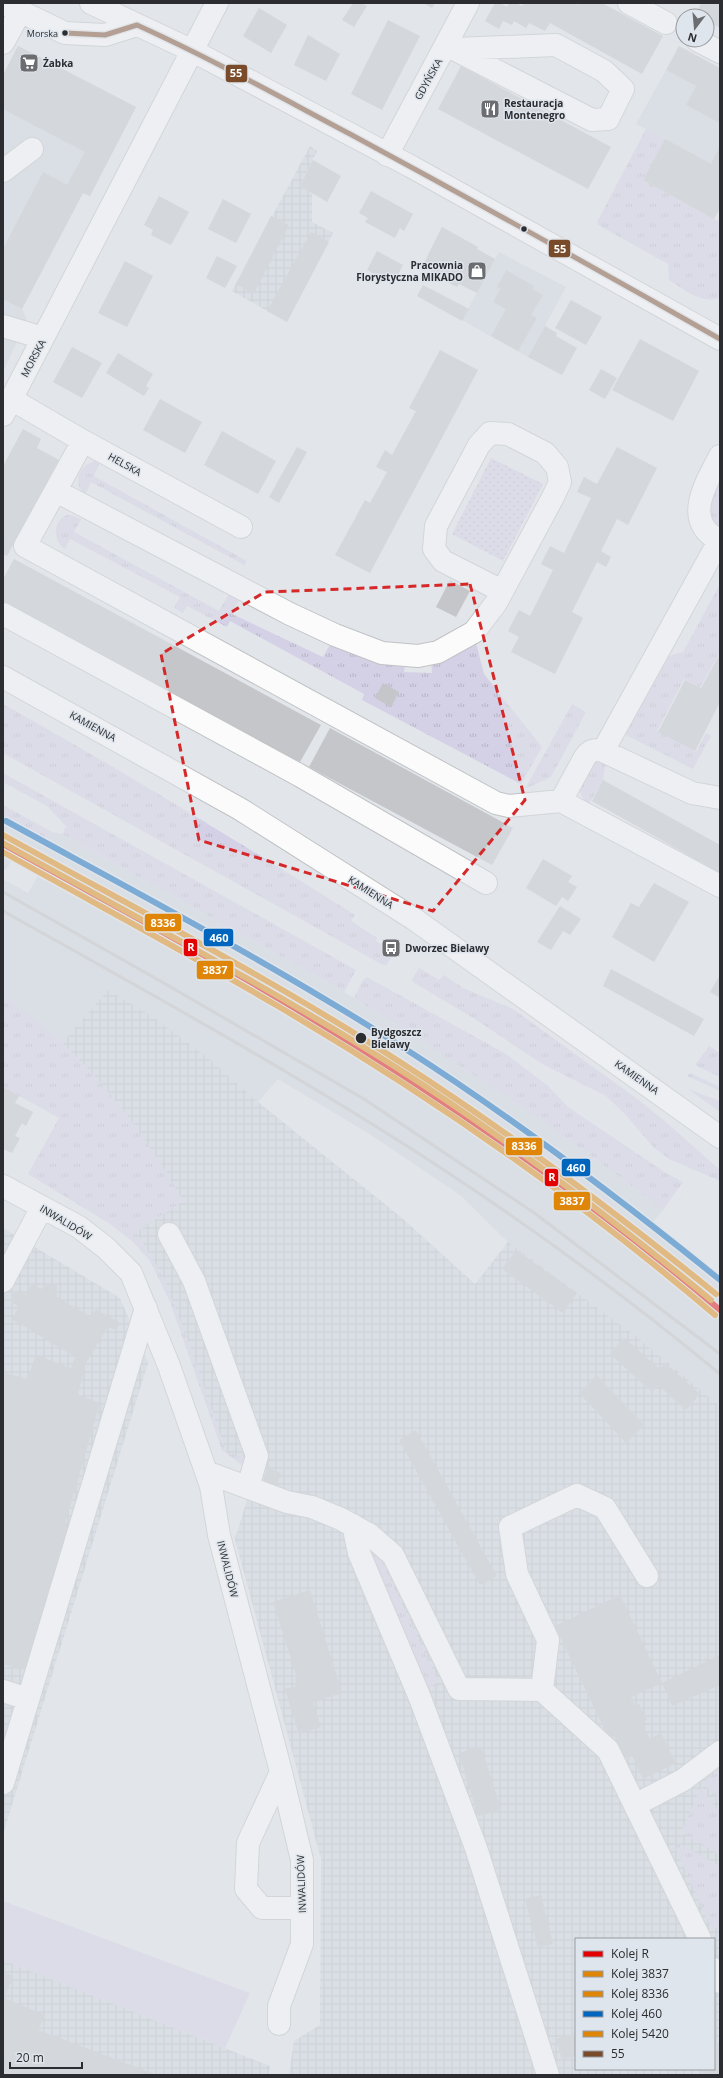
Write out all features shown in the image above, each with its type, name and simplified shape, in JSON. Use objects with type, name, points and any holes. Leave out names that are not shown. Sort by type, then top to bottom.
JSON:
[{"type":"street","points":[[91,3],[193,51],[387,155],[720,339]]},
{"type":"street","points":[[123,3],[137,25]]},
{"type":"street","name":"MORSKA","points":[[7,407],[217,3]]},
{"type":"street","name":"GDYŃSKA","points":[[387,155],[451,47],[468,3]]},
{"type":"street","points":[[629,3],[666,23]]},
{"type":"street","points":[[3,43],[12,8],[65,33],[106,35],[137,25]]},
{"type":"street","points":[[556,45],[604,72],[623,89],[608,119],[592,120],[451,47],[556,45]]},
{"type":"street","points":[[3,171],[32,150]]},
{"type":"street","points":[[3,326],[43,338]]},
{"type":"street","name":"HELSKA","points":[[7,407],[83,441],[241,527]]},
{"type":"street","points":[[56,491],[290,614],[363,647],[390,655],[418,656],[438,652],[456,644],[474,632],[502,591],[560,482],[557,467],[545,453],[508,434],[490,433],[479,446],[436,526],[434,550],[443,560],[502,591]]},
{"type":"street","points":[[83,441],[25,546],[496,803],[509,806],[561,801],[720,886]]},
{"type":"street","points":[[603,750],[719,541],[708,535],[701,522],[698,508],[708,480],[720,456]]},
{"type":"street","points":[[3,614],[298,775],[486,883]]},
{"type":"street","name":"KAMIENNA","points":[[3,677],[240,809],[407,915],[720,1137]]},
{"type":"street","points":[[561,801],[589,752],[595,749],[603,750],[692,793],[720,798]]},
{"type":"street","name":"INWALIDÓW","points":[[3,1186],[79,1227],[106,1248],[131,1273],[146,1308],[206,1472],[219,1535],[281,1772],[302,1860],[302,1944],[279,2006],[279,2024]]},
{"type":"street","points":[[3,1281],[42,1207]]},
{"type":"street","points":[[169,1234],[194,1281],[257,1456],[248,1488]]},
{"type":"street","points":[[3,1783],[146,1308]]},
{"type":"street","points":[[206,1472],[287,1502],[312,1507],[353,1525],[370,1535],[393,1555],[459,1689],[542,1690],[608,1750],[700,1938]]},
{"type":"street","points":[[542,1690],[548,1640],[517,1574],[510,1527],[577,1495],[605,1508],[647,1576]]},
{"type":"street","points":[[353,1525],[359,1553],[420,1698],[476,1848],[548,2075]]},
{"type":"street","points":[[3,1691],[28,1699]]},
{"type":"street","points":[[635,1805],[683,1780],[719,1753]]},
{"type":"street","points":[[281,1772],[248,1843],[246,1889],[262,1908],[302,1908]]},
{"type":"street","points":[[715,1972],[720,1982]]},
{"type":"highlighted area","points":[[470,584],[525,800],[433,911],[199,840],[161,654],[265,592]]},
{"type":"shaded area","points":[[18,46],[136,107],[90,196],[83,193],[22,309],[27,320],[3,372],[3,75]]},
{"type":"shaded area","points":[[666,70],[720,99],[720,208],[714,219],[643,180],[665,139],[636,124]]},
{"type":"shaded area","points":[[310,146],[317,151],[300,186],[312,193],[312,222],[333,233],[287,322],[232,291]]},
{"type":"shaded area","points":[[499,252],[566,287],[528,357],[462,320]]},
{"type":"shaded area","points":[[3,816],[46,841],[52,832],[62,834],[349,995],[442,1053],[514,1101],[574,1143],[663,1210],[651,1224],[694,1256],[720,1278],[720,1406],[633,1334],[508,1242],[460,1195],[371,1135],[278,1079],[258,1102],[207,1057],[152,1016],[108,990],[62,1043],[3,996],[3,879],[28,893],[39,874],[12,859],[6,870],[3,868]]},
{"type":"shaded area","points":[[108,990],[152,1016],[207,1057],[258,1102],[402,1218],[475,1284],[508,1242],[633,1334],[720,1406],[720,2075],[289,2075],[294,2041],[320,2025],[321,1859],[235,1539],[255,1474],[226,1452],[189,1344],[164,1279],[136,1232],[183,1201],[62,1043]]},
{"type":"shaded area","points":[[3,1228],[120,1298],[148,1363],[3,1834]]},
{"type":"shaded area","points":[[3,1960],[270,2066],[269,2075],[3,2075]]},
{"type":"green space","points":[[646,129],[665,139],[643,180],[720,222],[720,298],[713,300],[700,298],[693,295],[669,280],[668,264],[598,225],[597,222]]},
{"type":"green space","points":[[491,458],[543,484],[503,561],[452,534]]},
{"type":"green space","points":[[97,461],[100,462],[94,476],[247,561],[244,565],[91,482],[85,495],[79,484],[79,474],[86,465]]},
{"type":"green space","points":[[720,479],[720,528],[711,523],[709,502]]},
{"type":"green space","points":[[67,515],[81,519],[74,532],[219,611],[228,595],[240,598],[232,614],[323,657],[331,643],[361,657],[380,663],[405,664],[404,672],[432,673],[431,660],[475,639],[484,674],[542,747],[521,784],[362,700],[364,694],[230,621],[227,627],[187,606],[183,613],[174,608],[180,597],[70,539],[65,549],[58,541],[56,531],[59,522]]},
{"type":"green space","points":[[720,584],[720,653],[700,687],[684,679],[657,731],[696,752],[706,733],[711,736],[693,769],[618,731],[658,659],[683,652]]},
{"type":"green space","points":[[3,704],[180,807],[355,915],[351,921],[377,938],[376,941],[395,953],[386,965],[381,964],[3,753]]},
{"type":"green space","points":[[572,704],[586,712],[551,777],[525,789]]},
{"type":"green space","points":[[598,759],[606,763],[603,780],[588,806],[581,795],[577,773]]},
{"type":"green space","points":[[3,773],[356,970],[344,992],[62,834],[66,826],[47,806],[3,782]]},
{"type":"green space","points":[[3,805],[52,832],[47,841],[3,816]]},
{"type":"green space","points":[[419,968],[439,980],[444,975],[463,988],[513,1009],[636,1098],[666,1122],[720,1170],[720,1181],[669,1159],[654,1148],[625,1114],[606,1096],[542,1064],[475,1019],[413,982],[412,979]]},
{"type":"green space","points":[[367,977],[506,1054],[547,1085],[568,1107],[666,1173],[683,1182],[663,1210],[626,1181],[550,1126],[433,1048],[354,998],[363,980]]},
{"type":"green space","points":[[3,996],[29,1014],[55,1036],[105,1088],[148,1145],[167,1173],[183,1201],[136,1232],[164,1279],[189,1344],[226,1452],[250,1459],[243,1466],[222,1450],[170,1302],[150,1261],[132,1241],[110,1224],[28,1174],[59,1118],[3,1087]]},
{"type":"green space","points":[[709,1046],[720,1053],[720,1077],[695,1065]]},
{"type":"green space","points":[[690,1073],[720,1087],[720,1091],[687,1076]]},
{"type":"green space","points":[[688,1089],[720,1101],[720,1112]]},
{"type":"green space","points":[[372,1549],[378,1554],[438,1681],[438,1686],[435,1688],[426,1686],[369,1550]]},
{"type":"green space","points":[[720,1764],[720,1804],[704,1783]]},
{"type":"green space","points":[[701,1787],[720,1814],[720,1855],[681,1833]]},
{"type":"green space","points":[[678,1843],[720,1866],[720,1931],[710,1925],[676,1850]]},
{"type":"green space","points":[[3,1901],[250,1993],[225,2048],[3,1960]]},
{"type":"building","points":[[353,3],[361,3],[367,6],[354,27],[342,20]]},
{"type":"building","points":[[423,3],[435,3],[432,8]]},
{"type":"building","points":[[495,3],[500,3],[507,7],[509,3],[516,3],[522,6],[524,3],[574,3],[578,5],[579,3],[602,3],[663,36],[642,74],[550,23],[545,31],[529,23],[526,28],[514,21],[512,25],[503,21],[499,29],[485,21]]},
{"type":"building","points":[[701,3],[720,3],[720,28],[715,25],[715,8],[699,8]]},
{"type":"building","points":[[259,8],[287,25],[271,53],[243,36]]},
{"type":"building","points":[[388,20],[420,36],[382,110],[351,94]]},
{"type":"building","points":[[308,35],[340,54],[326,81],[294,65]]},
{"type":"building","points":[[18,46],[136,107],[90,196],[83,193],[22,309],[3,299],[3,249],[43,172],[67,185],[85,152],[3,109],[3,75]]},
{"type":"building","points":[[678,48],[683,48],[720,68],[720,123],[686,105],[696,86],[666,70]]},
{"type":"building","points":[[461,66],[611,147],[588,189],[438,109]]},
{"type":"building","points":[[665,139],[711,164],[720,146],[720,208],[714,219],[643,180]]},
{"type":"building","points":[[313,160],[341,176],[327,202],[300,186]]},
{"type":"building","points":[[371,191],[413,214],[404,231],[400,228],[395,238],[365,222],[368,218],[359,213]]},
{"type":"building","points":[[159,196],[189,212],[171,245],[151,235],[153,230],[144,225]]},
{"type":"building","points":[[223,199],[251,214],[236,243],[208,229]]},
{"type":"building","points":[[271,216],[289,225],[254,294],[236,284]]},
{"type":"building","points":[[442,227],[478,247],[477,249],[495,259],[477,293],[459,284],[457,287],[430,273],[432,268],[424,263]]},
{"type":"building","points":[[311,232],[329,242],[287,322],[267,311]]},
{"type":"building","points":[[377,251],[403,265],[393,284],[367,270]]},
{"type":"building","points":[[217,256],[237,266],[225,288],[206,278]]},
{"type":"building","points":[[125,261],[153,276],[127,327],[98,313]]},
{"type":"building","points":[[506,270],[534,286],[532,289],[543,295],[531,315],[537,318],[518,351],[491,336],[506,309],[493,302],[501,288],[497,287]]},
{"type":"building","points":[[423,285],[469,309],[462,321],[417,296]]},
{"type":"building","points":[[571,300],[602,317],[586,345],[555,328]]},
{"type":"building","points":[[545,326],[557,333],[556,336],[577,348],[562,375],[528,357]]},
{"type":"building","points":[[640,339],[699,371],[673,421],[612,390]]},
{"type":"building","points":[[72,347],[102,363],[82,398],[53,382]]},
{"type":"building","points":[[440,350],[478,370],[370,573],[335,555],[365,500],[370,503],[387,472],[376,467],[385,450],[392,455],[416,411],[409,408]]},
{"type":"building","points":[[118,353],[153,374],[146,386],[149,388],[144,396],[106,373]]},
{"type":"building","points":[[601,369],[617,378],[605,399],[589,390]]},
{"type":"building","points":[[160,399],[202,422],[185,453],[143,430]]},
{"type":"building","points":[[23,429],[41,439],[37,448],[59,460],[7,556],[3,554],[3,466]]},
{"type":"building","points":[[222,431],[276,461],[258,494],[204,465]]},
{"type":"building","points":[[297,447],[307,452],[279,503],[269,497]]},
{"type":"building","points":[[617,447],[657,468],[628,525],[617,519],[601,551],[611,557],[606,567],[597,562],[572,612],[583,618],[555,674],[511,652],[519,637],[508,631],[519,610],[530,616],[553,570],[541,564],[550,546],[564,553],[591,498],[577,492],[584,477],[597,484]]},
{"type":"building","points":[[14,559],[321,725],[300,762],[3,607],[3,579]]},
{"type":"building","points":[[450,580],[470,591],[456,617],[436,607]]},
{"type":"building","points":[[720,654],[720,702],[695,751],[658,732],[685,680],[701,688]]},
{"type":"building","points":[[383,683],[399,692],[391,707],[375,698]]},
{"type":"building","points":[[330,728],[513,828],[492,865],[309,767]]},
{"type":"building","points":[[603,780],[720,845],[720,873],[592,801]]},
{"type":"building","points":[[543,859],[572,876],[568,882],[577,887],[568,901],[562,897],[556,906],[526,888]]},
{"type":"building","points":[[654,883],[689,902],[654,962],[612,937],[631,903],[639,907]]},
{"type":"building","points":[[560,906],[581,919],[570,935],[563,931],[551,950],[537,942]]},
{"type":"building","points":[[611,969],[704,1019],[694,1036],[603,986]]},
{"type":"building","points":[[720,975],[720,998],[710,992]]},
{"type":"building","points":[[3,1087],[19,1096],[15,1103],[33,1112],[26,1126],[22,1123],[15,1136],[20,1138],[12,1153],[3,1149]]},
{"type":"building","points":[[516,1250],[577,1293],[563,1313],[502,1269]]},
{"type":"building","points":[[48,1283],[57,1285],[57,1297],[91,1317],[96,1309],[120,1323],[116,1331],[108,1326],[86,1363],[78,1395],[100,1403],[65,1524],[71,1524],[26,1670],[3,1664],[3,1372],[27,1379],[36,1355],[71,1368],[75,1357],[12,1319],[19,1307],[11,1301],[12,1296],[16,1292],[26,1294],[32,1284],[41,1289]]},
{"type":"building","points":[[624,1338],[660,1369],[665,1363],[700,1394],[686,1410],[658,1385],[652,1392],[610,1354]]},
{"type":"building","points":[[597,1376],[644,1425],[626,1443],[579,1393]]},
{"type":"building","points":[[416,1430],[497,1576],[480,1585],[399,1440]]},
{"type":"building","points":[[267,1468],[281,1473],[276,1488],[262,1484]]},
{"type":"building","points":[[310,1590],[342,1693],[313,1702],[321,1727],[299,1734],[285,1689],[297,1686],[295,1679],[297,1678],[273,1602]]},
{"type":"building","points":[[620,1595],[662,1683],[631,1697],[635,1706],[639,1704],[647,1720],[642,1723],[650,1739],[661,1733],[676,1763],[643,1779],[632,1755],[624,1758],[614,1736],[609,1739],[555,1626]]},
{"type":"building","points":[[720,1655],[720,1685],[672,1706],[662,1683]]},
{"type":"building","points":[[481,1746],[501,1810],[478,1816],[459,1753]]},
{"type":"building","points":[[541,1895],[553,1944],[538,1948],[525,1899]]},
{"type":"building","points":[[3,1972],[13,1976],[4,1998],[45,2015],[38,2030],[157,2075],[3,2075]]},
{"type":"building","points":[[575,2033],[575,2056],[562,2060],[556,2039]]},
{"type":"building","points":[[715,2037],[720,2049],[720,2075],[703,2075],[700,2070],[715,2070]]},
{"type":"railway","points":[[3,892],[364,1099],[533,1212],[720,1354]]},
{"type":"railway","points":[[3,911],[283,1070],[393,1137],[447,1172],[586,1269],[720,1374]]},
{"type":"rail line","name":"460","points":[[6,821],[259,961],[358,1019],[407,1050],[488,1104],[566,1160],[644,1219],[720,1280]]},
{"type":"rail line","name":"8336","points":[[3,835],[253,973],[352,1031],[441,1089],[521,1145],[600,1203],[716,1294]]},
{"type":"rail line","name":"5420","points":[[3,843],[249,980],[346,1036],[394,1066],[476,1121],[556,1178],[711,1300]]},
{"type":"rail line","name":"R","points":[[3,844],[178,940],[339,1035],[396,1071],[452,1108],[562,1185],[615,1225],[720,1310]]},
{"type":"rail line","name":"3837","points":[[3,852],[242,985],[391,1075],[447,1112],[557,1189],[715,1315]]},
{"type":"transit line","name":"55","points":[[65,33],[105,35],[137,25],[245,78],[396,159],[720,339]]},
{"type":"place","name":"Morska","points":[[65,33]]},
{"type":"place","name":"Żabka","points":[[29,63]]},
{"type":"place","name":"Restauracja Montenegro","points":[[490,109]]},
{"type":"place","name":"Pracownia Florystyczna MIKADO","points":[[477,271]]},
{"type":"place","name":"Dworzec Bielawy","points":[[391,948]]},
{"type":"place","name":"Bydgoszcz Bielawy","points":[[361,1038]]}]
